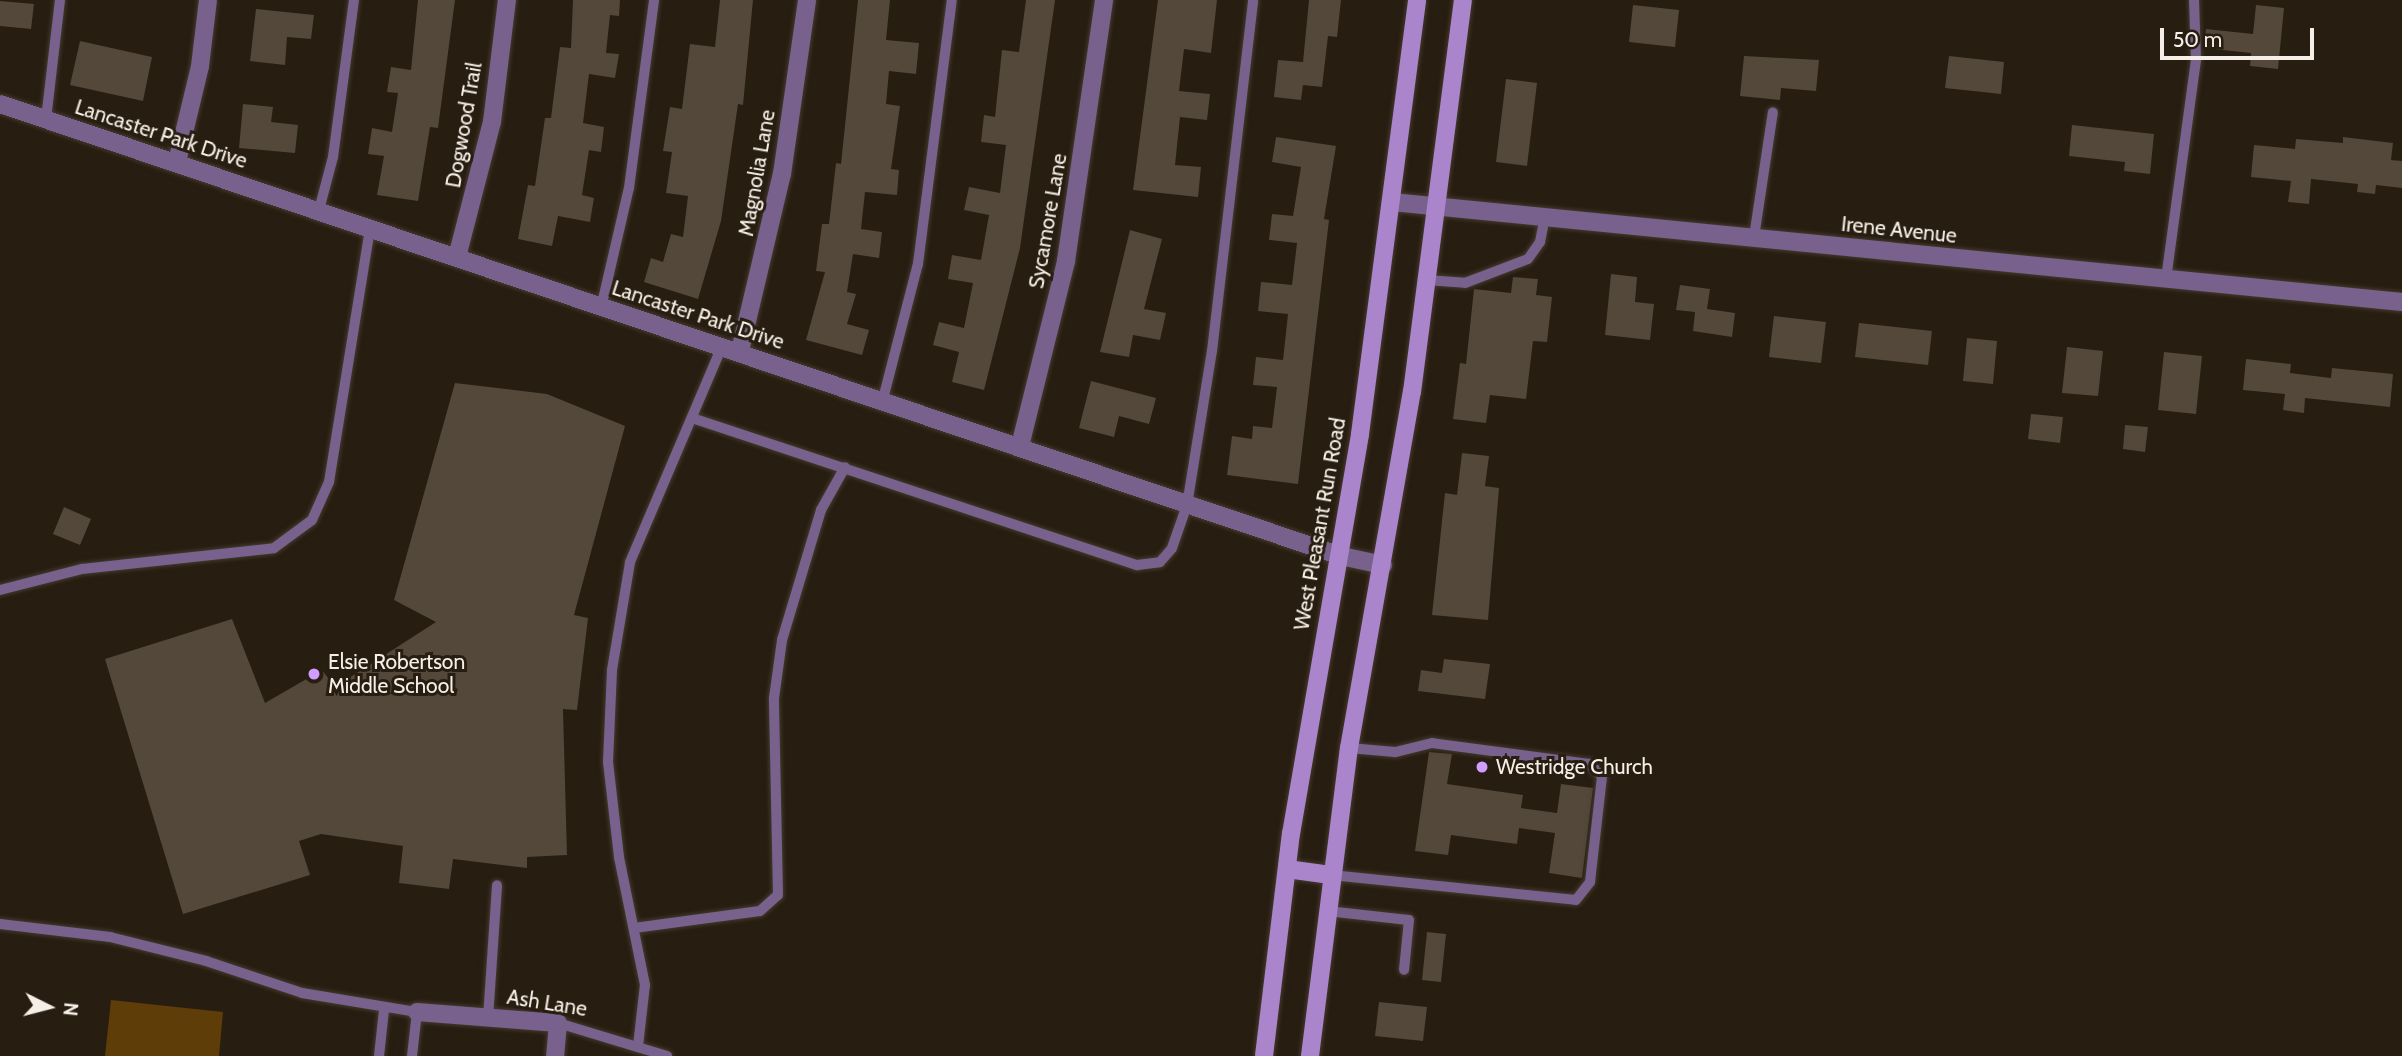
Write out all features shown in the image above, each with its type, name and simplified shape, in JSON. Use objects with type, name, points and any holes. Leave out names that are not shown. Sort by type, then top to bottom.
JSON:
[{"type":"main road","name":"West Pleasant Run Road","points":[[1264,1056],[1287,869],[1317,671],[1341,556],[1392,202],[1417,0]]},
{"type":"main road","points":[[1310,1056],[1349,748],[1384,565],[1426,280],[1463,0]]},
{"type":"main road","points":[[1287,869],[1331,875]]},
{"type":"street","points":[[177,162],[200,66],[208,0]]},
{"type":"street","name":"Dogwood Trail","points":[[457,257],[492,122],[507,0]]},
{"type":"street","name":"Magnolia Lane","points":[[740,351],[782,174],[807,0]]},
{"type":"street","name":"Sycamore Lane","points":[[1020,446],[1066,261],[1104,0]]},
{"type":"street","name":"Lancaster Park Drive","points":[[0,104],[601,308],[883,399],[1187,505],[1341,556],[1384,565]]},
{"type":"street","name":"Irene Avenue","points":[[1392,202],[2402,302]]},
{"type":"street","name":"Ash Lane","points":[[417,1012],[558,1023]]},
{"type":"street","points":[[555,1056],[558,1023]]},
{"type":"lane","points":[[46,119],[60,0]]},
{"type":"lane","points":[[318,210],[333,157],[354,0]]},
{"type":"lane","points":[[601,308],[629,188],[654,0]]},
{"type":"lane","points":[[883,399],[918,264],[952,0]]},
{"type":"lane","points":[[692,418],[1137,565],[1160,562],[1172,548],[1187,505],[1212,351],[1253,0]]},
{"type":"lane","points":[[2166,279],[2196,60],[2194,0]]},
{"type":"lane","points":[[1754,237],[1773,112]]},
{"type":"lane","points":[[1426,280],[1465,283],[1528,259],[1541,242],[1545,216]]},
{"type":"lane","points":[[0,590],[82,569],[274,548],[312,520],[329,482],[370,228]]},
{"type":"lane","points":[[638,1045],[645,985],[619,857],[608,762],[612,670],[630,562],[722,346]]},
{"type":"lane","points":[[634,928],[761,911],[778,895],[774,698],[782,640],[821,510],[845,467]]},
{"type":"lane","points":[[1331,875],[1576,900],[1590,882],[1602,776],[1589,764],[1432,743],[1395,752],[1349,748]]},
{"type":"lane","points":[[488,1018],[497,884]]},
{"type":"lane","points":[[1327,911],[1409,920],[1404,970]]},
{"type":"lane","points":[[0,924],[110,937],[206,961],[302,993],[384,1010],[417,1012],[412,1056]]},
{"type":"lane","points":[[379,1056],[384,1010]]},
{"type":"lane","name":"Ash Lane","points":[[558,1023],[638,1045],[667,1056]]},
{"type":"shaded area","points":[[111,1000],[223,1012],[219,1056],[105,1056]]},
{"type":"building","points":[[418,0],[455,0],[438,128],[430,127],[418,201],[377,195],[384,156],[368,154],[372,128],[392,132],[398,93],[387,92],[391,67],[411,70]]},
{"type":"building","points":[[573,0],[620,0],[619,16],[610,15],[606,53],[619,54],[615,78],[589,74],[583,123],[604,127],[601,152],[589,150],[582,195],[594,198],[590,222],[558,216],[552,246],[518,239],[528,185],[535,186],[545,118],[551,118],[560,47],[571,48]]},
{"type":"building","points":[[720,0],[753,0],[743,105],[738,104],[721,221],[698,299],[644,282],[651,258],[663,262],[671,234],[683,237],[688,196],[666,193],[672,152],[663,151],[670,107],[682,109],[690,44],[715,47]]},
{"type":"building","points":[[858,0],[890,0],[886,40],[919,43],[916,74],[889,71],[886,104],[900,106],[891,169],[899,170],[897,195],[865,192],[861,229],[882,232],[879,258],[853,254],[847,292],[856,294],[847,324],[869,330],[862,355],[806,340],[825,272],[816,271],[822,224],[829,224],[836,163],[841,164]]},
{"type":"building","points":[[1026,0],[1055,0],[1020,248],[984,390],[952,382],[959,352],[933,345],[939,322],[964,328],[973,283],[948,279],[952,255],[981,260],[989,215],[964,210],[969,187],[1000,193],[1006,145],[981,142],[984,115],[995,117],[1002,50],[1019,52]]},
{"type":"building","points":[[1158,0],[1217,0],[1211,53],[1184,49],[1179,91],[1210,94],[1207,120],[1180,117],[1175,165],[1201,167],[1198,197],[1133,190]]},
{"type":"building","points":[[1309,0],[1341,0],[1337,37],[1328,36],[1322,87],[1303,85],[1301,100],[1274,97],[1278,60],[1303,62]]},
{"type":"building","points":[[0,1],[34,4],[31,29],[0,26]]},
{"type":"building","points":[[1633,5],[1679,10],[1675,47],[1629,42]]},
{"type":"building","points":[[2256,5],[2284,8],[2278,69],[2250,66],[2251,53],[2204,48],[2206,29],[2253,34]]},
{"type":"building","points":[[256,9],[314,15],[311,39],[287,37],[285,65],[250,61]]},
{"type":"building","points":[[80,41],[152,57],[143,101],[70,85]]},
{"type":"building","points":[[1744,56],[1819,60],[1816,91],[1781,88],[1780,100],[1740,96]]},
{"type":"building","points":[[1949,56],[2004,62],[2001,94],[1945,88]]},
{"type":"building","points":[[1506,79],[1537,83],[1527,166],[1496,162]]},
{"type":"building","points":[[243,104],[273,107],[271,122],[298,125],[295,153],[239,148]]},
{"type":"building","points":[[2072,125],[2154,134],[2150,174],[2124,171],[2125,162],[2069,156]]},
{"type":"building","points":[[1276,137],[1336,146],[1324,219],[1329,220],[1298,484],[1227,475],[1232,436],[1252,439],[1253,426],[1272,428],[1277,387],[1253,385],[1256,357],[1283,360],[1288,314],[1258,311],[1261,282],[1292,285],[1297,243],[1269,240],[1272,214],[1293,216],[1301,167],[1272,162]]},
{"type":"building","points":[[2343,137],[2393,143],[2391,160],[2402,161],[2402,188],[2376,185],[2375,194],[2357,192],[2358,184],[2311,179],[2309,204],[2288,202],[2291,181],[2251,177],[2254,145],[2295,149],[2296,139],[2343,143]]},
{"type":"building","points":[[1130,230],[1162,239],[1144,309],[1166,313],[1160,340],[1133,335],[1129,357],[1100,352]]},
{"type":"building","points":[[1611,274],[1637,277],[1635,302],[1654,304],[1650,340],[1605,335]]},
{"type":"building","points":[[1513,277],[1538,279],[1536,295],[1552,297],[1547,342],[1533,341],[1526,399],[1490,395],[1486,423],[1453,419],[1460,363],[1466,364],[1474,289],[1511,293]]},
{"type":"building","points":[[1680,285],[1710,289],[1707,309],[1735,313],[1732,337],[1693,331],[1695,312],[1676,310]]},
{"type":"building","points":[[1774,316],[1826,322],[1821,363],[1769,357]]},
{"type":"building","points":[[1859,323],[1932,331],[1928,365],[1855,357]]},
{"type":"building","points":[[1967,338],[1997,341],[1993,384],[1963,381]]},
{"type":"building","points":[[2067,347],[2103,351],[2098,396],[2062,393]]},
{"type":"building","points":[[2164,352],[2202,356],[2196,414],[2158,410]]},
{"type":"building","points":[[2246,359],[2291,364],[2290,373],[2331,378],[2332,368],[2393,374],[2390,407],[2305,398],[2304,413],[2283,410],[2285,394],[2243,390]]},
{"type":"building","points":[[1091,381],[1156,398],[1149,424],[1119,416],[1114,437],[1079,428]]},
{"type":"building","points":[[455,383],[547,394],[625,426],[574,615],[588,618],[577,710],[563,709],[567,855],[527,857],[527,868],[453,859],[449,889],[399,883],[403,846],[321,834],[299,841],[310,875],[183,914],[105,659],[232,619],[265,703],[322,670],[335,687],[436,622],[394,600]]},
{"type":"building","points":[[2031,414],[2063,417],[2060,443],[2028,439]]},
{"type":"building","points":[[2125,425],[2148,427],[2145,452],[2123,449]]},
{"type":"building","points":[[1462,453],[1489,456],[1485,486],[1499,488],[1488,620],[1432,615],[1445,493],[1457,495]]},
{"type":"building","points":[[64,507],[91,519],[80,545],[53,534]]},
{"type":"building","points":[[1444,659],[1490,664],[1485,699],[1418,691],[1421,670],[1442,673]]},
{"type":"building","points":[[1429,752],[1452,754],[1447,784],[1523,795],[1521,808],[1557,813],[1561,784],[1593,788],[1582,878],[1549,873],[1555,833],[1519,828],[1517,844],[1451,835],[1448,855],[1415,851]]},
{"type":"building","points":[[1427,932],[1446,934],[1441,982],[1422,980]]},
{"type":"building","points":[[1379,1002],[1427,1007],[1423,1041],[1375,1036]]},
{"type":"place","name":"Elsie Robertson Middle School","points":[[314,674]]},
{"type":"place","name":"Westridge Church","points":[[1482,767]]}]
